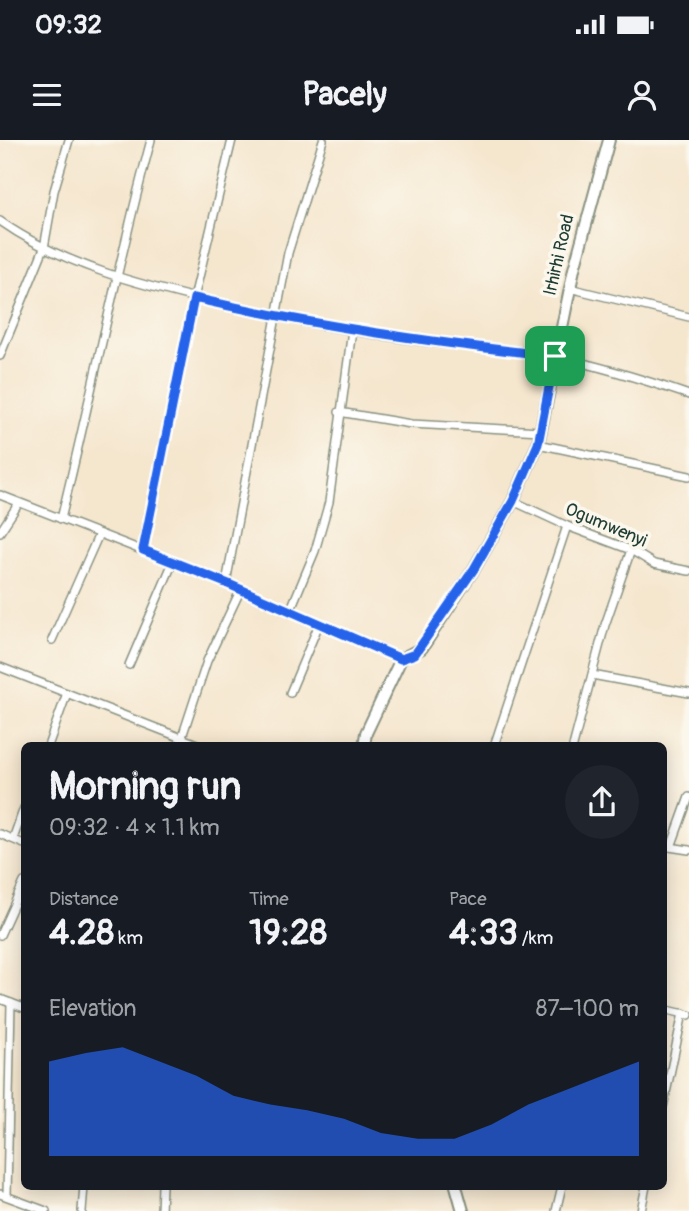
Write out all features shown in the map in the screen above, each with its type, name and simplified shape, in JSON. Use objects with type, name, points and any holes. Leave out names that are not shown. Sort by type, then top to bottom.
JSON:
[{"type":"street","points":[[0,356],[44,248],[54,191],[69,140]]},
{"type":"street","points":[[61,519],[110,319],[116,278],[151,140]]},
{"type":"street","points":[[143,550],[194,298],[232,140]]},
{"type":"street","points":[[226,583],[288,253],[323,140]]},
{"type":"street","name":"Irhirhi Road","points":[[365,742],[366,733],[401,659],[422,648],[474,569],[513,501],[538,444],[569,288],[609,140]]},
{"type":"street","points":[[0,221],[44,248],[116,278],[194,298],[275,317],[352,330],[555,356],[689,395]]},
{"type":"street","points":[[569,288],[689,317]]},
{"type":"street","points":[[290,611],[315,551],[329,502],[352,330]]},
{"type":"street","points":[[339,412],[411,424],[541,431]]},
{"type":"street","points":[[538,444],[689,476]]},
{"type":"street","points":[[0,495],[241,589],[401,659]]},
{"type":"street","name":"Ogumwenyi","points":[[513,501],[567,526],[631,550],[654,564],[689,571]]},
{"type":"street","points":[[0,532],[19,503]]},
{"type":"street","points":[[495,742],[510,689],[567,526]]},
{"type":"street","points":[[52,640],[99,534]]},
{"type":"street","points":[[574,742],[605,625],[631,550]]},
{"type":"street","points":[[128,664],[173,562]]},
{"type":"street","points":[[182,737],[207,661],[241,589]]},
{"type":"street","points":[[290,693],[319,624]]},
{"type":"street","points":[[0,667],[193,742]]},
{"type":"street","points":[[592,675],[689,693]]},
{"type":"street","points":[[49,742],[67,693]]},
{"type":"street","points":[[689,797],[667,846],[689,850]]},
{"type":"street","points":[[13,839],[21,816]]},
{"type":"street","points":[[0,834],[21,843]]},
{"type":"street","points":[[0,935],[21,889]]},
{"type":"street","points":[[0,999],[21,1007]]},
{"type":"street","points":[[11,1003],[4,1195],[46,1211]]},
{"type":"street","points":[[667,1010],[686,1014],[667,1091]]},
{"type":"street","points":[[82,1211],[84,1190]]},
{"type":"street","points":[[161,1211],[162,1190]]},
{"type":"street","points":[[457,1190],[463,1211]]},
{"type":"street","points":[[556,1211],[561,1190]]},
{"type":"street","points":[[641,1211],[645,1190]]},
{"type":"route","points":[[194,298],[275,317],[413,340],[555,356],[538,444],[513,501],[474,569],[422,648],[415,654],[401,659],[143,550],[184,358],[194,298]]}]
